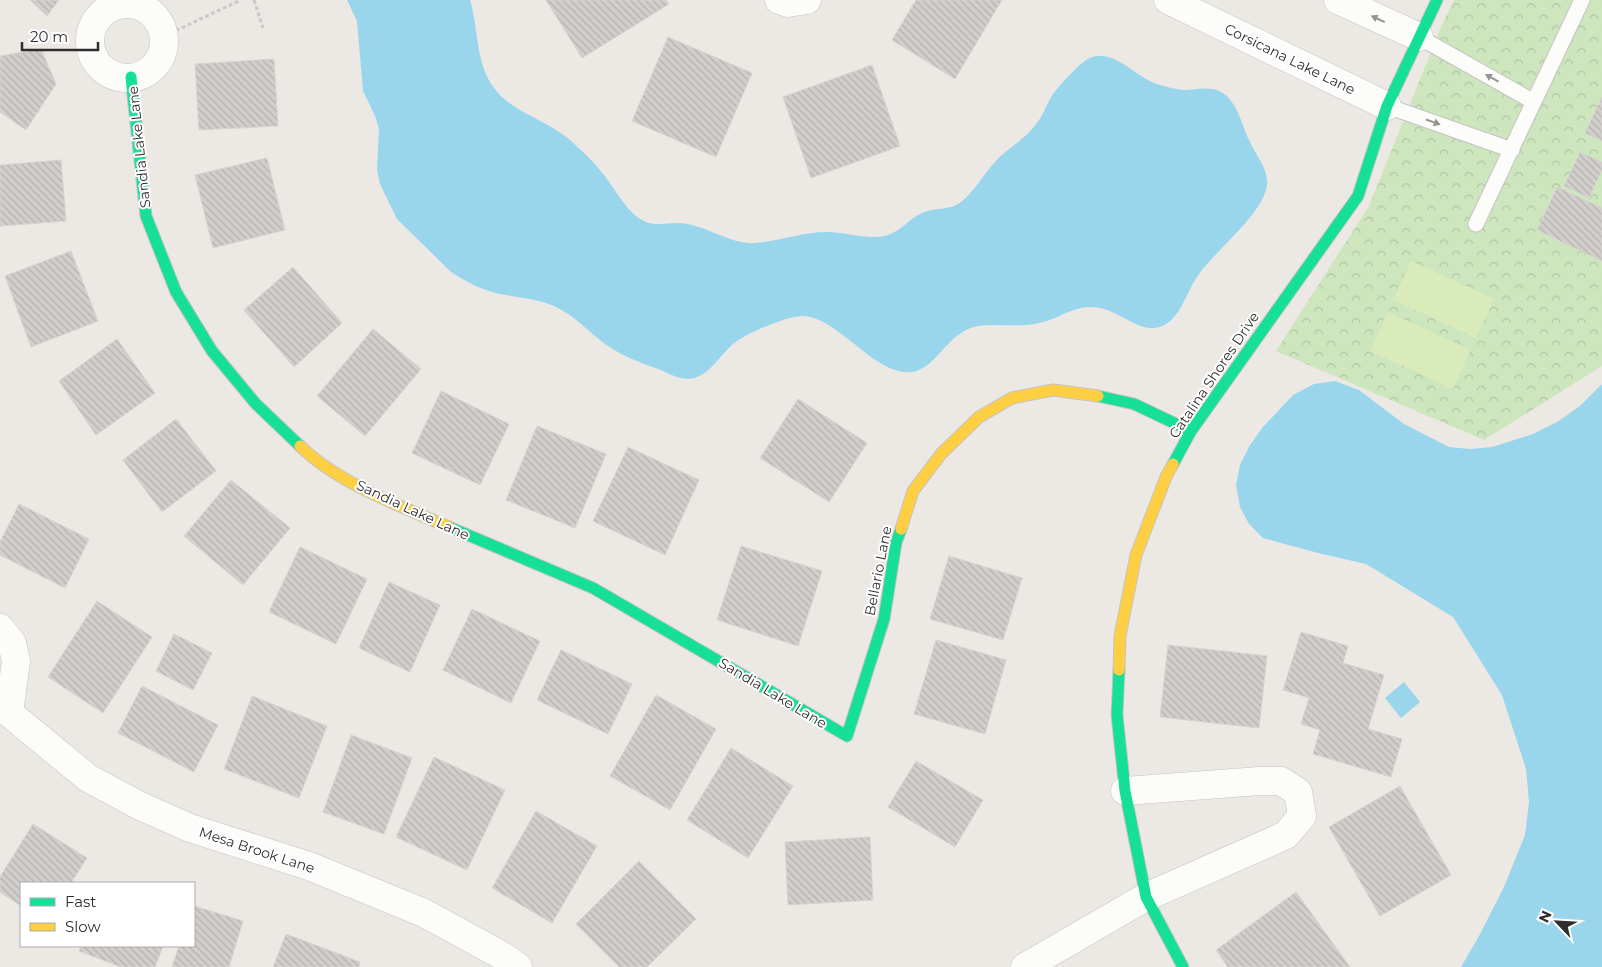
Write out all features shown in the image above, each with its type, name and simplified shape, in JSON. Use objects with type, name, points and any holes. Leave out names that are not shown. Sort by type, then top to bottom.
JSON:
[{"type":"street","points":[[779,0],[788,3],[807,0]]},
{"type":"street","points":[[1338,0],[1419,37]]},
{"type":"street","name":"Catalina Shores Drive","points":[[1183,967],[1146,897],[1125,791],[1117,715],[1120,636],[1136,555],[1166,477],[1190,431],[1358,196],[1387,106],[1437,0]]},
{"type":"street","name":"Sandia Lake Lane","points":[[120,4],[133,4],[144,8],[154,15],[160,24],[164,36],[159,58],[152,68],[143,74],[131,77],[107,72],[98,63],[92,52],[90,40],[93,28],[99,17],[108,9],[120,4]]},
{"type":"street","name":"Corsicana Lake Lane","points":[[1186,4],[1387,106]]},
{"type":"street","name":"Sandia Lake Lane","points":[[131,77],[146,216],[176,292],[219,359],[256,404],[311,457],[370,493],[593,588],[847,736]]},
{"type":"street","name":"Bellario Lane","points":[[847,736],[884,619],[896,543],[913,491],[941,454],[980,417],[1012,398],[1053,390],[1092,395],[1134,404],[1190,431]]},
{"type":"street","name":"Mesa Brook Lane","points":[[0,628],[12,643],[16,661],[4,710],[88,778],[140,806],[190,828],[310,866],[424,913],[501,955],[518,967]]},
{"type":"street","points":[[1025,967],[1146,897],[1286,835],[1302,816],[1298,792],[1281,781],[1125,791]]},
{"type":"lane","points":[[1476,224],[1582,0]]},
{"type":"lane","points":[[1419,37],[1534,102]]},
{"type":"lane","points":[[1387,106],[1512,150]]},
{"type":"path","points":[[164,36],[241,0]]},
{"type":"path","points":[[254,0],[262,28]]},
{"type":"green space","points":[[1454,0],[1602,0],[1602,366],[1484,440],[1276,351],[1369,206],[1441,27]]},
{"type":"green space","points":[[1411,261],[1494,299],[1476,338],[1393,300]]},
{"type":"green space","points":[[1388,312],[1471,350],[1453,389],[1370,351]]},
{"type":"water","points":[[347,0],[470,0],[483,68],[494,88],[519,110],[551,127],[570,140],[596,165],[632,212],[646,222],[687,224],[747,243],[827,232],[882,237],[897,231],[922,213],[957,205],[970,193],[998,158],[1036,125],[1053,94],[1070,74],[1086,60],[1098,56],[1115,59],[1154,83],[1184,90],[1209,89],[1224,94],[1229,98],[1239,114],[1251,144],[1266,173],[1267,185],[1258,207],[1199,274],[1182,306],[1171,321],[1164,326],[1147,328],[1115,313],[1097,307],[1088,307],[1031,324],[978,326],[958,335],[929,364],[912,372],[898,371],[885,366],[831,326],[817,319],[797,316],[743,337],[730,347],[712,367],[698,377],[690,379],[680,378],[618,352],[605,344],[582,324],[556,307],[534,300],[490,291],[466,281],[450,271],[397,219],[380,184],[377,170],[379,129],[363,91],[357,21]]},
{"type":"water","points":[[1335,381],[1359,390],[1404,424],[1449,447],[1470,449],[1492,447],[1533,434],[1557,422],[1580,406],[1602,384],[1602,967],[1461,967],[1504,887],[1525,835],[1529,802],[1526,769],[1502,695],[1453,617],[1366,564],[1263,538],[1249,524],[1240,507],[1236,485],[1240,465],[1250,445],[1263,427],[1293,395],[1314,384]]},
{"type":"water","points":[[1404,682],[1420,702],[1401,718],[1385,698]]},
{"type":"building","points":[[30,0],[59,0],[47,16]]},
{"type":"building","points":[[546,0],[666,0],[669,4],[582,58]]},
{"type":"building","points":[[916,0],[1002,0],[955,79],[892,40]]},
{"type":"building","points":[[668,37],[752,73],[716,157],[632,121]]},
{"type":"building","points":[[41,49],[56,84],[26,130],[0,112],[0,56]]},
{"type":"building","points":[[274,59],[278,126],[199,130],[195,64]]},
{"type":"building","points":[[872,65],[900,146],[811,178],[783,97]]},
{"type":"building","points":[[1602,97],[1602,141],[1585,133]]},
{"type":"building","points":[[1580,152],[1602,162],[1602,170],[1589,198],[1564,186]]},
{"type":"building","points":[[267,158],[285,230],[213,248],[195,175]]},
{"type":"building","points":[[61,160],[66,221],[0,226],[0,165]]},
{"type":"building","points":[[1557,187],[1602,208],[1602,261],[1537,230]]},
{"type":"building","points":[[71,251],[98,321],[31,347],[5,276]]},
{"type":"building","points":[[293,267],[342,323],[294,367],[244,310]]},
{"type":"building","points":[[373,329],[421,369],[365,436],[317,396]]},
{"type":"building","points":[[117,339],[155,393],[96,435],[59,381]]},
{"type":"building","points":[[441,391],[509,424],[480,485],[412,453]]},
{"type":"building","points":[[798,399],[867,443],[829,502],[760,458]]},
{"type":"building","points":[[176,419],[216,471],[162,512],[123,460]]},
{"type":"building","points":[[537,426],[606,454],[575,528],[506,500]]},
{"type":"building","points":[[628,447],[699,480],[665,555],[593,521]]},
{"type":"building","points":[[231,480],[290,528],[243,585],[184,536]]},
{"type":"building","points":[[19,504],[89,539],[65,588],[0,555],[0,542]]},
{"type":"building","points":[[741,546],[822,571],[798,646],[717,620]]},
{"type":"building","points":[[300,547],[367,579],[336,644],[269,612]]},
{"type":"building","points":[[949,556],[1022,578],[1003,640],[930,619]]},
{"type":"building","points":[[389,582],[440,605],[410,672],[359,648]]},
{"type":"building","points":[[97,601],[152,637],[103,713],[48,677]]},
{"type":"building","points":[[472,609],[540,641],[511,703],[443,670]]},
{"type":"building","points":[[1301,632],[1348,646],[1343,663],[1384,675],[1368,729],[1402,739],[1391,777],[1313,754],[1320,730],[1301,724],[1309,698],[1283,690]]},
{"type":"building","points":[[174,634],[212,653],[193,690],[156,671]]},
{"type":"building","points":[[936,640],[1006,660],[985,734],[914,714]]},
{"type":"building","points":[[1168,645],[1267,656],[1259,728],[1160,717]]},
{"type":"building","points":[[561,650],[632,684],[608,734],[537,700]]},
{"type":"building","points":[[142,686],[218,725],[194,772],[118,733]]},
{"type":"building","points":[[656,695],[716,729],[670,810],[610,776]]},
{"type":"building","points":[[252,696],[327,726],[299,798],[224,769]]},
{"type":"building","points":[[351,735],[412,758],[384,834],[323,812]]},
{"type":"building","points":[[731,748],[793,786],[748,858],[687,820]]},
{"type":"building","points":[[434,757],[505,790],[467,870],[396,837]]},
{"type":"building","points":[[916,761],[983,800],[955,847],[888,807]]},
{"type":"building","points":[[1400,786],[1451,875],[1380,916],[1329,827]]},
{"type":"building","points":[[536,811],[597,846],[552,923],[492,888]]},
{"type":"building","points":[[33,824],[87,858],[72,882],[20,882],[20,905],[0,892],[0,877]]},
{"type":"building","points":[[870,837],[873,900],[788,905],[785,842]]},
{"type":"building","points":[[639,861],[696,919],[647,967],[619,967],[576,924]]},
{"type":"building","points":[[1296,892],[1350,967],[1228,967],[1216,950]]},
{"type":"building","points":[[195,906],[243,921],[229,967],[172,967],[179,947],[195,947]]},
{"type":"building","points":[[286,934],[360,962],[359,967],[273,967]]},
{"type":"building","points":[[81,947],[163,947],[155,967],[121,967],[79,951]]},
{"type":"traffic: fast","points":[[1173,464],[1191,431],[1358,196],[1387,106],[1437,0]]},
{"type":"traffic: fast","points":[[131,77],[146,216],[176,292],[212,351],[256,404],[300,446]]},
{"type":"traffic: fast","points":[[1098,396],[1134,404],[1191,431]]},
{"type":"traffic: fast","points":[[449,527],[593,588],[847,736],[884,619],[896,543],[901,529]]},
{"type":"traffic: fast","points":[[1119,670],[1117,715],[1125,791],[1146,897],[1183,967]]},
{"type":"traffic: slow","points":[[901,529],[913,491],[941,454],[979,417],[1012,398],[1053,390],[1098,396]]},
{"type":"traffic: slow","points":[[300,446],[315,459],[351,482],[390,502],[449,527]]},
{"type":"traffic: slow","points":[[1119,670],[1120,636],[1136,555],[1166,477],[1173,464]]}]
